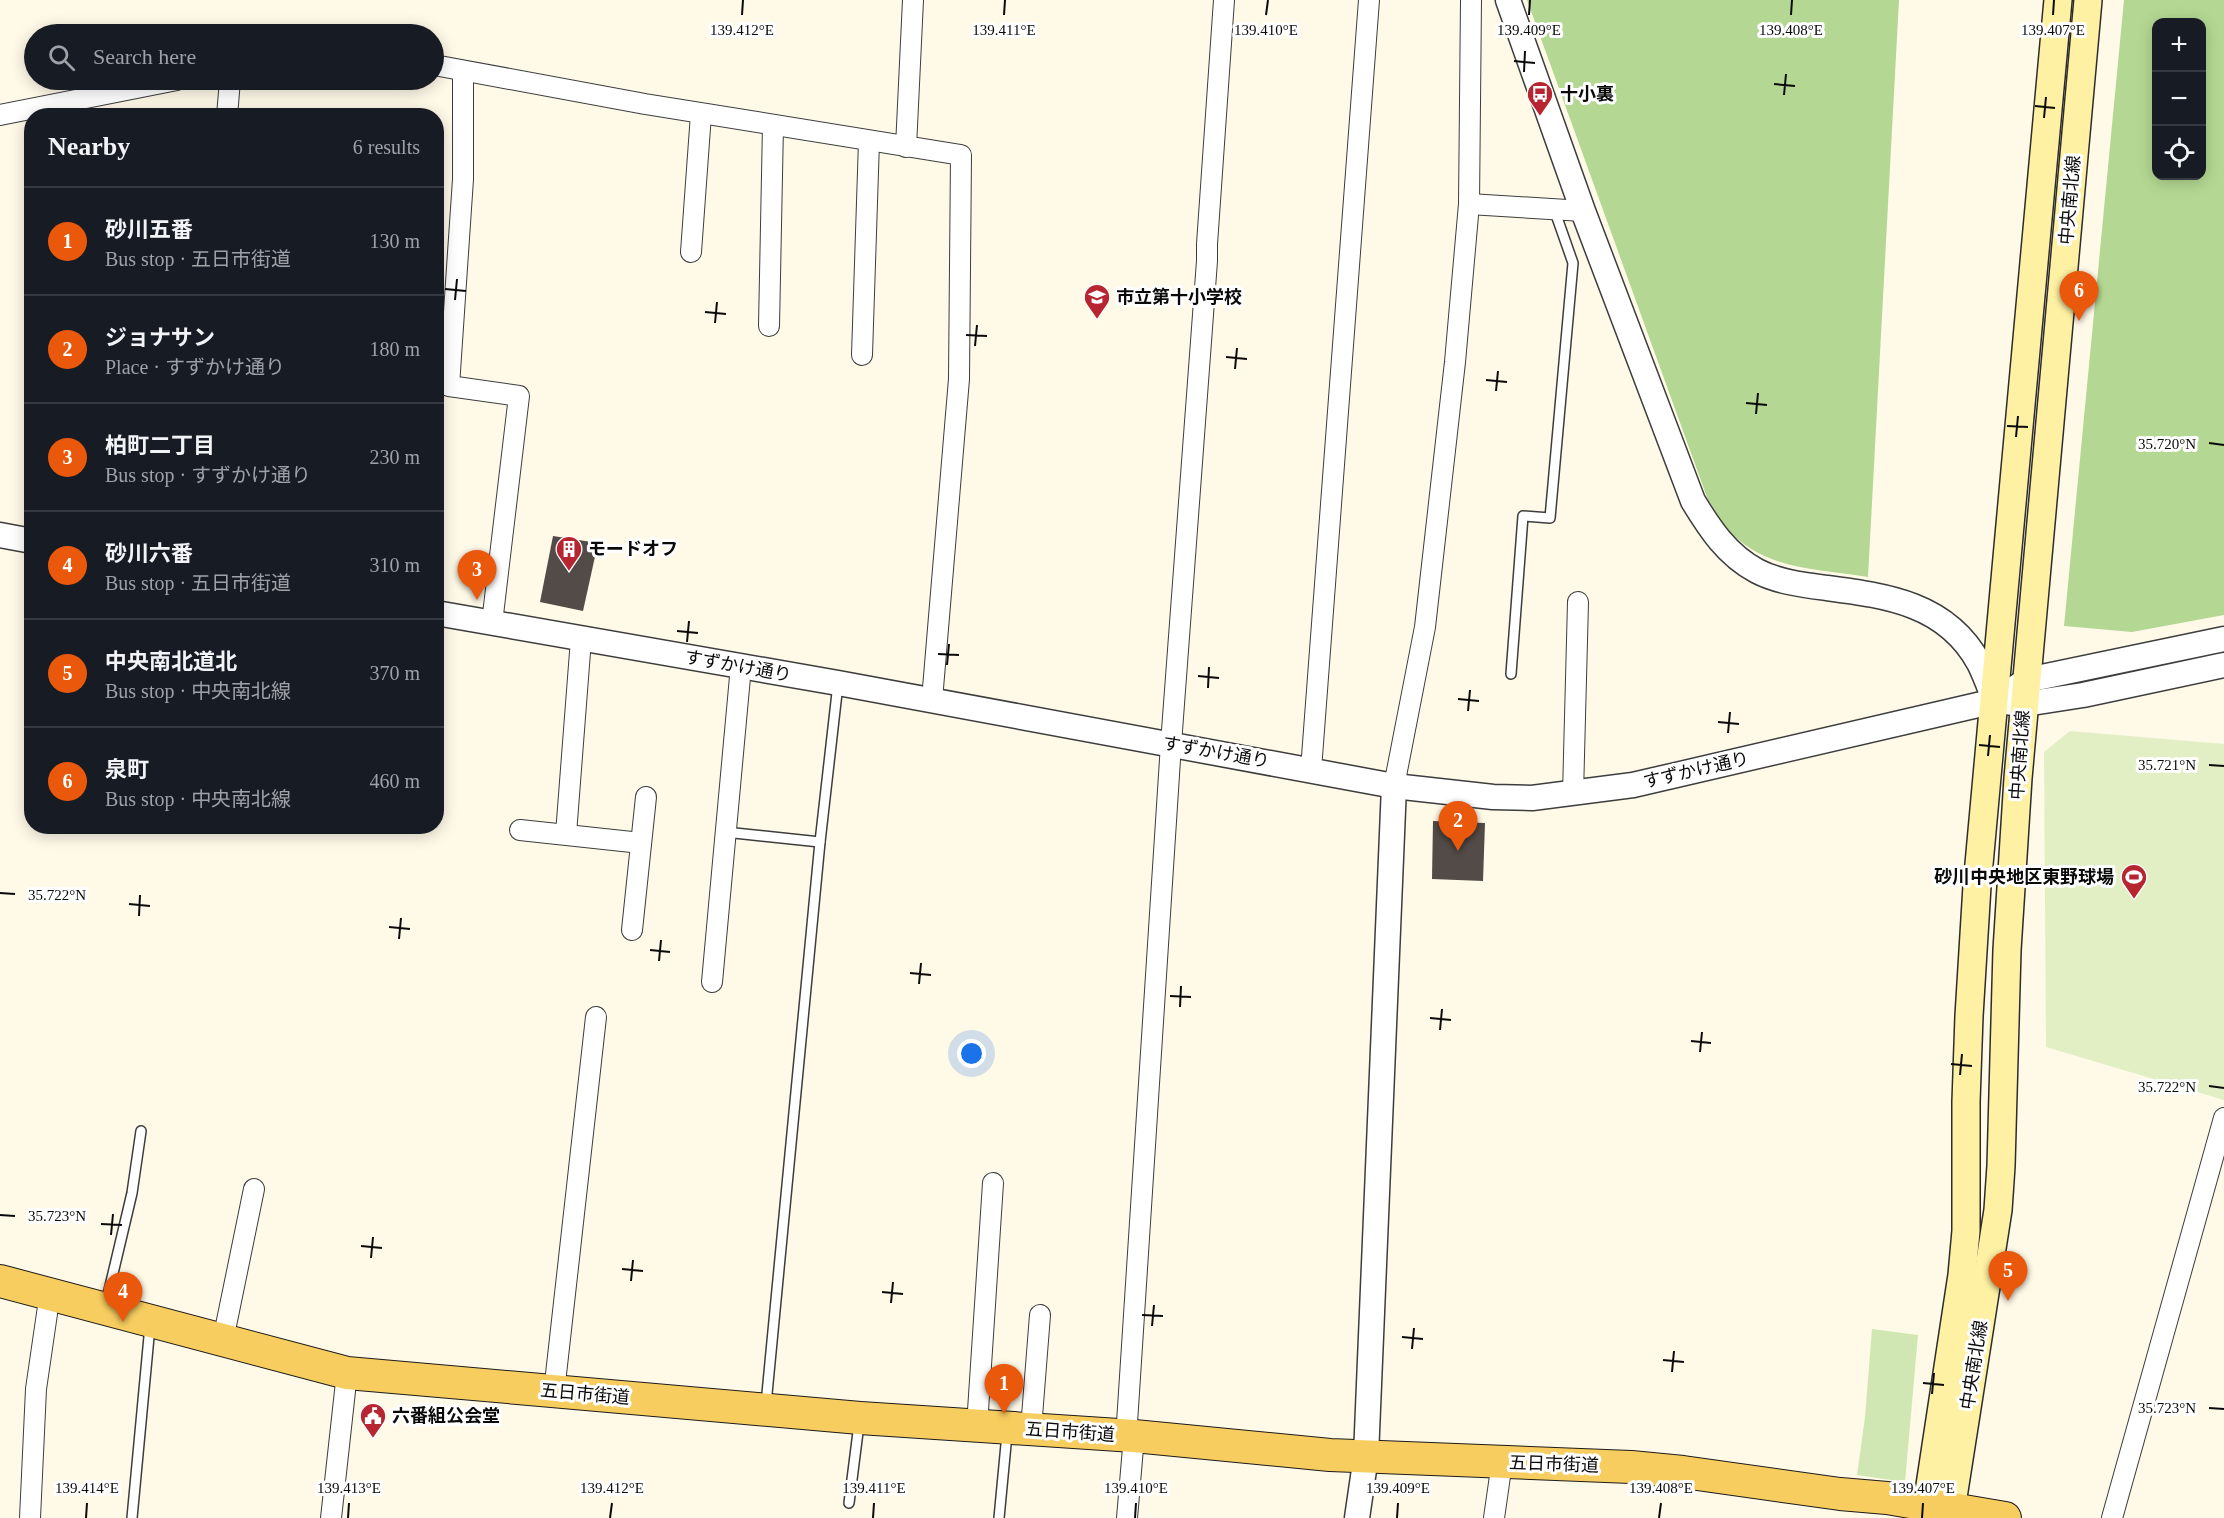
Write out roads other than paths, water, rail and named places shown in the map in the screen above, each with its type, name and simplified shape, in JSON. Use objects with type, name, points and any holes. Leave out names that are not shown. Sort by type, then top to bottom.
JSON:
[{"type":"main road","name":"中央南北線","points":[[1939,1507],[1966,1231],[1966,1102],[1977,886],[2058,0]]},
{"type":"main road","name":"中央南北線","points":[[1939,1507],[1998,1210],[2007,950],[2026,692],[2088,0]]},
{"type":"main road","name":"五日市街道","points":[[0,1281],[347,1373],[860,1418],[1134,1436],[1366,1456],[1683,1472],[1832,1493],[1887,1498],[2005,1518]]},
{"type":"street","points":[[906,147],[913,0]]},
{"type":"street","points":[[1127,1518],[1134,1436],[1127,1423],[1171,744],[1224,0]]},
{"type":"street","points":[[1311,770],[1369,0]]},
{"type":"street","points":[[1357,1518],[1366,1456],[1394,786],[1425,627],[1455,362],[1469,204],[1471,0]]},
{"type":"street","points":[[1508,0],[1583,211],[1693,501],[1712,533],[1732,554],[1757,571],[1783,581],[1887,597],[1915,606],[1936,617],[1961,638],[1979,663],[1995,701],[2224,639]]},
{"type":"street","points":[[444,68],[701,114],[961,155],[959,379],[932,700]]},
{"type":"street","points":[[463,71],[463,179],[449,386],[519,396],[492,623]]},
{"type":"street","points":[[35,108],[126,90]]},
{"type":"street","points":[[228,108],[229,90]]},
{"type":"street","points":[[0,115],[24,110]]},
{"type":"street","points":[[691,252],[701,114]]},
{"type":"street","points":[[769,326],[773,125]]},
{"type":"street","points":[[862,355],[868,141]]},
{"type":"street","points":[[1469,204],[1583,211]]},
{"type":"street","points":[[0,535],[24,540]]},
{"type":"street","points":[[1573,794],[1578,602]]},
{"type":"street","name":"すずかけ通り","points":[[444,615],[838,683],[1394,786],[1493,797],[1532,798],[1633,785],[1995,701]]},
{"type":"street","points":[[566,834],[581,639]]},
{"type":"street","points":[[2026,692],[2082,695],[2224,665]]},
{"type":"street","points":[[712,982],[741,666]]},
{"type":"street","points":[[632,930],[646,797]]},
{"type":"street","points":[[520,830],[641,843]]},
{"type":"street","points":[[554,1392],[596,1017]]},
{"type":"street","points":[[2112,1518],[2224,1118]]},
{"type":"street","points":[[977,1426],[993,1183]]},
{"type":"street","points":[[223,1340],[254,1190]]},
{"type":"street","points":[[30,1518],[36,1389],[50,1293]]},
{"type":"street","points":[[1020,1428],[1040,1315]]},
{"type":"street","points":[[331,1518],[347,1373]]},
{"type":"street","points":[[1494,1518],[1502,1462]]},
{"type":"lane","points":[[1511,674],[1523,516],[1550,518],[1573,262],[1554,209]]},
{"type":"lane","points":[[766,1410],[820,842],[838,683]]},
{"type":"lane","points":[[725,832],[820,842]]},
{"type":"lane","points":[[105,1308],[132,1193],[141,1131]]},
{"type":"lane","points":[[132,1518],[151,1320]]},
{"type":"lane","points":[[849,1503],[860,1418]]},
{"type":"lane","points":[[999,1518],[1020,1428]]},
{"type":"place","name":"十小裏","points":[[1540,117]]},
{"type":"place","name":"市立第十小学校","points":[[1097,320]]},
{"type":"place","name":"泉町","points":[[2079,321]]},
{"type":"place","name":"モードオフ","points":[[569,572]]},
{"type":"place","name":"柏町二丁目","points":[[477,600]]},
{"type":"place","name":"ジョナサン","points":[[1458,851]]},
{"type":"place","name":"砂川中央地区東野球場","points":[[2134,900]]},
{"type":"place","name":"中央南北道北","points":[[2008,1301]]},
{"type":"place","name":"砂川六番","points":[[123,1322]]},
{"type":"place","name":"砂川五番","points":[[1004,1414]]},
{"type":"place","name":"六番組公会堂","points":[[373,1439]]}]
